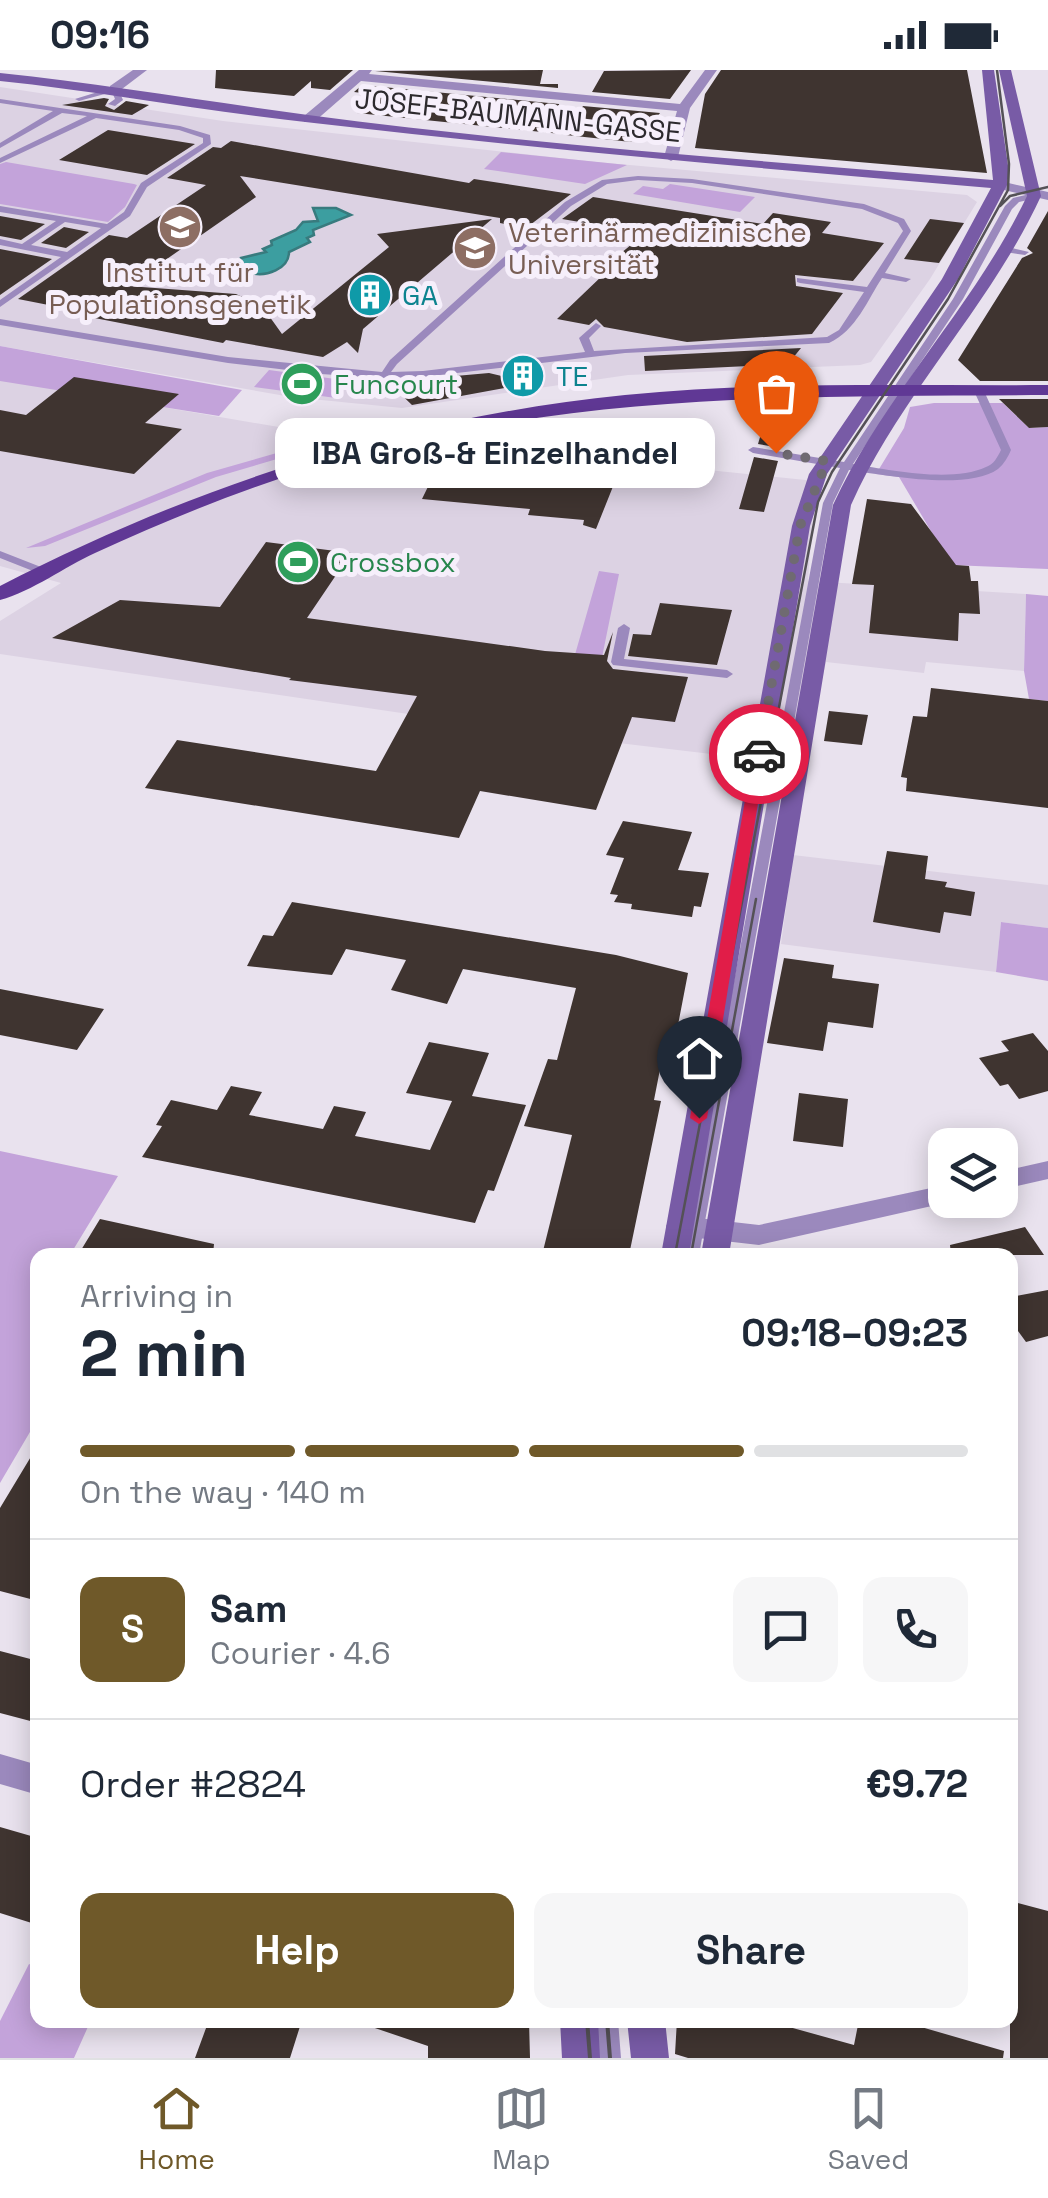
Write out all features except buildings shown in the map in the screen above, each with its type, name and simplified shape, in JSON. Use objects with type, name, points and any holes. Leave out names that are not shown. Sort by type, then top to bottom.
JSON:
[{"type":"main road","points":[[700,1239],[789,580],[800,526],[896,385],[1000,185],[1002,172],[988,70]]},
{"type":"main road","points":[[700,1239],[842,505],[844,464],[896,385],[1017,251],[1041,189],[1025,169],[1005,70]]},
{"type":"main road","name":"JOSEF-BAUMANN-GASSE","points":[[0,78],[115,98],[309,119],[672,157],[1000,185]]},
{"type":"main road","points":[[0,594],[35,567],[100,528],[306,454],[426,425],[622,390],[714,383],[896,385],[1048,378]]},
{"type":"main road","points":[[896,385],[979,391],[1048,390]]},
{"type":"main road","points":[[0,578],[35,567]]},
{"type":"main road","points":[[579,2028],[581,2058]]},
{"type":"main road","points":[[647,2028],[650,2058]]},
{"type":"street","points":[[115,98],[141,70]]},
{"type":"street","points":[[672,157],[684,108],[711,70]]},
{"type":"street","points":[[309,119],[363,74],[684,108]]},
{"type":"street","points":[[1000,185],[1041,189]]},
{"type":"street","points":[[1018,1180],[1044,1178]]},
{"type":"street","points":[[700,1239],[758,1235],[928,1198]]},
{"type":"street","points":[[0,1769],[30,1778]]},
{"type":"lane","points":[[81,98],[115,98]]},
{"type":"lane","points":[[0,102],[180,128],[207,137],[207,144],[144,185],[127,214],[0,304]]},
{"type":"lane","points":[[4,144],[62,109]]},
{"type":"lane","points":[[0,160],[96,114]]},
{"type":"lane","points":[[4,144],[26,149]]},
{"type":"lane","points":[[0,322],[224,359],[354,375],[386,375],[592,354],[829,340],[843,332],[906,231],[901,221],[884,212],[692,181],[620,179],[588,189],[568,204],[393,362],[386,375]]},
{"type":"lane","points":[[896,385],[958,299],[1008,208],[1041,189]]},
{"type":"lane","points":[[0,208],[108,227]]},
{"type":"lane","points":[[23,246],[64,219]]},
{"type":"lane","points":[[0,242],[67,255]]},
{"type":"lane","points":[[882,275],[906,279]]},
{"type":"lane","points":[[800,280],[872,290]]},
{"type":"lane","points":[[592,354],[584,338],[596,326]]},
{"type":"lane","points":[[753,450],[961,476],[986,471],[1002,461],[1006,450],[1000,429],[979,391]]},
{"type":"lane","points":[[0,554],[35,567]]},
{"type":"lane","points":[[624,628],[616,660],[620,664],[727,674]]},
{"type":"lane","points":[[608,2028],[610,2058]]},
{"type":"shaded area","name":"Veterinärmedizinische Universität","points":[[0,87],[223,121],[596,162],[967,195],[977,202],[930,279],[871,362],[628,375],[402,408],[291,397],[0,346]]},
{"type":"shaded area","points":[[501,152],[627,165],[585,184],[484,169]]},
{"type":"shaded area","points":[[0,164],[137,185],[125,207],[108,222],[0,204]]},
{"type":"shaded area","points":[[670,184],[755,197],[740,212],[633,194],[643,186],[663,189]]},
{"type":"shaded area","points":[[0,346],[242,390],[219,416],[0,381]]},
{"type":"shaded area","name":"Funcourt","points":[[269,370],[350,381],[336,398],[254,387]]},
{"type":"shaded area","points":[[0,379],[417,451],[527,433],[523,451],[815,481],[808,581],[1026,594],[1024,671],[926,662],[924,673],[826,662],[803,765],[551,735],[0,654],[0,621],[61,583],[0,566]]},
{"type":"shaded area","points":[[1003,403],[1029,428],[1048,427],[1048,569],[951,565],[899,477],[876,474],[904,428],[910,407]]},
{"type":"shaded area","points":[[350,432],[355,436],[216,477],[45,546],[26,548],[207,473]]},
{"type":"shaded area","points":[[599,571],[619,574],[600,667],[572,665]]},
{"type":"shaded area","points":[[1026,594],[1048,596],[1048,701],[1029,699],[1024,671]]},
{"type":"shaded area","points":[[793,855],[1048,885],[1048,928],[1001,922],[996,972],[781,944]]},
{"type":"shaded area","points":[[1001,922],[1048,928],[1048,981],[996,972]]},
{"type":"shaded area","points":[[0,1151],[118,1176],[74,1248],[30,1248],[30,1432],[0,1483]]},
{"type":"shaded area","points":[[29,1964],[30,2028],[87,2028],[74,2058],[0,2058],[0,2021]]},
{"type":"water","points":[[313,208],[336,208],[351,215],[313,230],[314,235],[307,238],[310,242],[289,252],[285,263],[270,273],[234,268],[242,263],[241,258],[266,252],[263,249],[272,245],[271,241],[296,230],[303,222],[318,221]]},
{"type":"tram line","points":[[676,1248],[818,502],[832,472],[948,299],[1008,190],[1009,164],[997,70]]},
{"type":"tram line","points":[[1000,206],[1010,196],[1048,187]]},
{"type":"tram line","points":[[692,1248],[756,899]]},
{"type":"tram line","points":[[588,2028],[590,2058]]},
{"type":"tram line","points":[[608,2028],[610,2058]]},
{"type":"way so far","points":[[759,754],[800,526],[818,474],[827,461],[776,453]]},
{"type":"place","name":"Institut für Populationsgenetik","points":[[180,227]]},
{"type":"place","name":"Veterinärmedizinische Universität","points":[[475,248]]},
{"type":"place","name":"GA","points":[[370,295]]},
{"type":"place","name":"TE","points":[[523,376]]},
{"type":"place","name":"Funcourt","points":[[302,384]]},
{"type":"place","name":"IBA Groß-& Einzelhandel","points":[[776,453]]},
{"type":"place","name":"Crossbox","points":[[298,562]]},
{"type":"route","points":[[699,1118],[759,754]]}]
